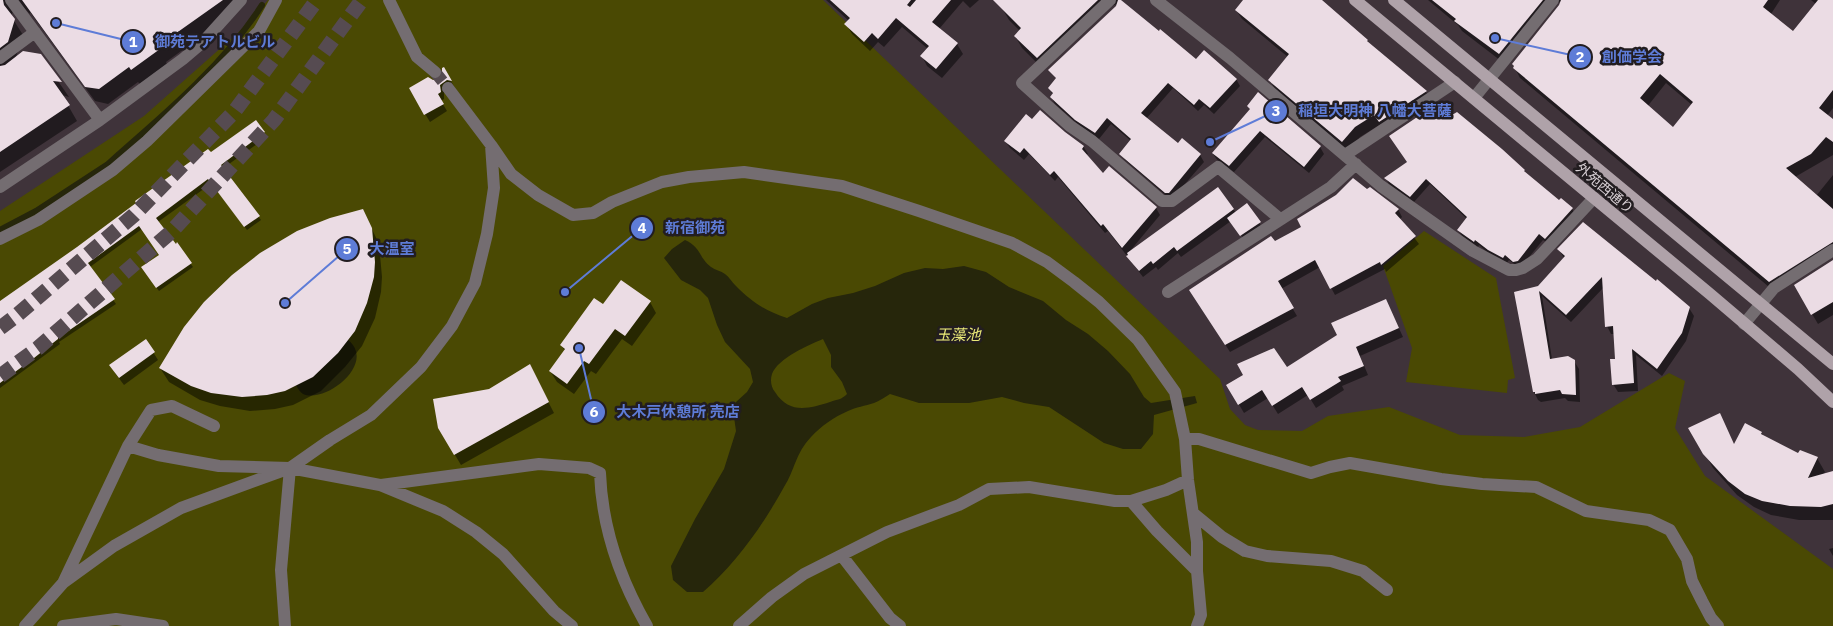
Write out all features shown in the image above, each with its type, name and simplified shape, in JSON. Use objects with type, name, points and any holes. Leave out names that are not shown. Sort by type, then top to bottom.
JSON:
[{"type":"main road","name":"外苑西通り","points":[[1355,0],[1744,324],[1833,402]]},
{"type":"main road","name":"外苑西通り","points":[[1394,0],[1833,364]]},
{"type":"street","points":[[12,0],[100,120]]},
{"type":"street","points":[[0,187],[100,120],[196,48],[241,0]]},
{"type":"street","points":[[0,239],[38,220],[113,170],[147,141],[259,31],[276,0]]},
{"type":"street","points":[[389,0],[417,57],[436,72]]},
{"type":"street","points":[[1110,0],[1022,83],[1070,126],[1092,141],[1162,201],[1172,201],[1218,168],[1280,219]]},
{"type":"street","points":[[1156,0],[1230,58],[1381,186],[1474,251],[1509,270],[1523,268],[1537,259],[1594,198]]},
{"type":"street","points":[[1474,98],[1553,0]]},
{"type":"street","points":[[0,58],[35,32]]},
{"type":"street","points":[[1345,155],[1455,82]]},
{"type":"street","points":[[448,88],[511,174],[538,195],[574,216],[593,213],[612,202],[662,182],[689,177],[744,172],[842,186],[1012,244],[1047,262],[1099,302],[1138,340],[1175,392],[1186,439],[1188,480],[1197,542],[1197,571],[1201,615],[1197,626]]},
{"type":"street","points":[[25,626],[63,584],[114,546],[181,508],[290,468],[330,440],[371,415],[421,367],[452,326],[475,282],[487,234],[494,188],[491,145]]},
{"type":"street","points":[[1168,292],[1330,187],[1356,164]]},
{"type":"street","points":[[1744,324],[1774,288],[1833,250]]},
{"type":"street","points":[[63,584],[128,446],[151,410],[172,406],[214,426]]},
{"type":"street","points":[[1186,439],[1198,439],[1311,473],[1330,466],[1350,463],[1440,479],[1536,487],[1586,511],[1649,520],[1670,530],[1687,559],[1692,580],[1702,601],[1711,618],[1718,626]]},
{"type":"street","points":[[128,446],[219,466],[290,468],[380,485],[443,511],[476,532],[503,554],[554,611],[572,626]]},
{"type":"street","points":[[380,485],[539,464],[589,468],[600,474],[608,534],[621,575],[647,626]]},
{"type":"street","points":[[286,626],[280,570],[290,468]]},
{"type":"street","points":[[739,626],[772,596],[804,574],[887,532],[959,505],[989,488],[1029,487],[1116,501],[1131,501],[1166,490],[1188,480]]},
{"type":"street","points":[[1131,501],[1157,531],[1197,571]]},
{"type":"street","points":[[1194,514],[1222,537],[1244,551],[1267,556],[1331,561],[1363,571],[1387,590]]},
{"type":"street","points":[[842,556],[890,618],[900,626]]},
{"type":"street","points":[[63,626],[116,619],[163,626]]},
{"type":"shaded area","points":[[268,0],[823,0],[1220,379],[1230,409],[1245,425],[1258,430],[1302,431],[1328,416],[1389,407],[1460,435],[1524,437],[1580,427],[1669,373],[1685,381],[1675,428],[1705,476],[1833,569],[1833,626],[0,626],[0,211],[144,116],[241,30]]},
{"type":"shaded area","points":[[1424,231],[1496,278],[1515,378],[1508,380],[1507,393],[1406,382],[1412,348],[1383,266]]},
{"type":"water","name":"玉藻池","points":[[685,240],[690,243],[707,263],[725,274],[753,301],[765,309],[787,318],[812,304],[828,298],[853,293],[875,286],[904,273],[925,268],[943,269],[964,266],[986,272],[1009,287],[1043,301],[1066,320],[1088,334],[1130,374],[1144,397],[1151,403],[1195,396],[1197,403],[1154,415],[1153,434],[1141,449],[1123,449],[1104,443],[1049,407],[1002,397],[969,403],[919,403],[890,394],[874,403],[843,413],[815,433],[798,456],[788,481],[767,516],[738,556],[703,592],[687,592],[673,580],[671,566],[724,469],[736,431],[734,417],[736,402],[747,392],[753,382],[750,369],[725,342],[708,298],[700,290],[681,280],[664,258],[672,249]],"holes":[[[823,339],[831,355],[831,367],[842,382],[847,394],[839,399],[807,408],[793,407],[780,399],[774,390],[771,379],[775,368],[787,357]]]},
{"type":"water","points":[[348,340],[355,349],[356,360],[353,370],[335,387],[324,393],[303,394],[296,385]]},
{"type":"building","points":[[0,0],[3,0],[4,5],[15,19],[8,42],[0,48]]},
{"type":"building","points":[[22,0],[223,0],[158,46],[160,49],[131,70],[129,67],[99,89],[85,87]]},
{"type":"building","points":[[830,0],[911,0],[907,5],[910,7],[916,0],[951,0],[932,22],[958,43],[936,69],[920,56],[929,46],[896,18],[878,39],[872,33],[864,42],[844,24],[850,18]]},
{"type":"building","points":[[993,0],[1098,0],[1037,58],[1014,36],[1021,28]]},
{"type":"building","points":[[1118,0],[1121,0],[1159,31],[1160,29],[1196,59],[1204,50],[1237,79],[1210,108],[1199,99],[1194,105],[1168,83],[1141,113],[1178,143],[1182,138],[1201,154],[1169,193],[1165,193],[1119,154],[1131,139],[1107,118],[1095,133],[1075,120],[1050,97],[1053,93],[1048,88],[1056,78],[1048,70],[1116,6]]},
{"type":"building","points":[[1243,0],[1322,0],[1367,41],[1427,91],[1379,122],[1374,115],[1355,127],[1342,142],[1268,80],[1289,54],[1235,10]]},
{"type":"building","points":[[1432,0],[1543,0],[1499,54],[1454,21],[1456,19]]},
{"type":"building","points":[[1561,0],[1768,0],[1763,7],[1793,31],[1818,0],[1833,0],[1833,90],[1819,108],[1833,119],[1833,142],[1826,137],[1811,154],[1786,168],[1833,209],[1833,242],[1769,282],[1513,68],[1512,64]],"holes":[[[1660,74],[1693,102],[1673,127],[1640,98]]]},
{"type":"building","points":[[23,51],[41,54],[62,82],[53,81],[70,105],[0,152],[0,66],[5,65]]},
{"type":"building","points":[[444,67],[452,81],[447,80],[440,85],[441,92],[438,94],[444,104],[424,115],[409,88],[428,77],[433,80],[442,77],[442,68]]},
{"type":"building","points":[[1258,92],[1321,146],[1304,167],[1260,131],[1229,166],[1212,153],[1250,109],[1247,106]]},
{"type":"building","points":[[1441,101],[1452,115],[1457,112],[1559,200],[1561,198],[1573,208],[1545,239],[1539,234],[1518,261],[1513,262],[1505,255],[1503,258],[1457,230],[1467,217],[1426,179],[1410,197],[1384,178],[1407,162],[1389,136]]},
{"type":"building","points":[[1040,110],[1084,146],[1082,149],[1103,173],[1109,166],[1157,207],[1122,248],[1103,224],[1101,226],[1054,171],[1050,175],[1024,148],[1020,153],[1004,141],[1026,114],[1032,119]]},
{"type":"building","points":[[256,120],[265,132],[221,165],[260,216],[244,227],[208,179],[156,218],[192,263],[156,288],[141,267],[159,255],[139,226],[88,263],[115,299],[58,338],[0,383],[0,301],[77,247],[136,203],[135,201],[208,149],[211,152]]},
{"type":"building","points":[[1353,178],[1367,189],[1370,187],[1399,209],[1395,213],[1416,236],[1381,265],[1380,262],[1330,289],[1315,260],[1278,281],[1294,308],[1225,345],[1189,290],[1271,236],[1275,241],[1301,227],[1297,219],[1336,195]]},
{"type":"building","points":[[1218,187],[1234,209],[1177,251],[1174,247],[1153,264],[1151,261],[1139,271],[1126,256],[1128,255],[1127,253]]},
{"type":"building","points":[[1247,203],[1261,222],[1240,236],[1227,218]]},
{"type":"building","points":[[363,209],[372,228],[375,262],[374,277],[367,303],[355,331],[338,353],[313,377],[285,391],[242,397],[211,393],[191,386],[159,368],[184,327],[204,302],[232,275],[260,253],[297,231],[330,218]]},
{"type":"building","points":[[1583,222],[1690,307],[1682,333],[1657,369],[1632,349],[1634,383],[1612,385],[1610,359],[1615,359],[1613,326],[1605,327],[1602,277],[1566,315],[1539,291],[1550,359],[1568,356],[1575,360],[1576,395],[1562,394],[1560,390],[1535,394],[1533,392],[1514,292],[1538,286],[1565,256],[1557,249]]},
{"type":"building","points":[[1833,260],[1833,302],[1811,315],[1794,285]]},
{"type":"building","points":[[621,280],[651,301],[625,336],[615,329],[589,364],[584,361],[567,384],[549,371],[565,349],[560,345],[594,298],[603,304]]},
{"type":"building","points":[[1386,299],[1399,328],[1356,347],[1364,366],[1338,377],[1341,381],[1310,400],[1302,387],[1272,406],[1262,390],[1238,405],[1226,385],[1243,375],[1237,364],[1274,348],[1287,367],[1337,335],[1331,323]]},
{"type":"building","points":[[146,339],[155,352],[119,378],[109,365]]},
{"type":"building","points":[[530,364],[549,402],[454,455],[438,428],[433,399],[489,389]]},
{"type":"building","points":[[1720,413],[1734,444],[1745,423],[1762,432],[1761,434],[1798,453],[1800,450],[1818,457],[1808,478],[1833,471],[1833,504],[1821,507],[1790,506],[1762,501],[1745,494],[1728,481],[1703,454],[1688,428]]},
{"type":"waterway","points":[[0,230],[36,211],[108,164],[196,84],[231,46],[262,5]]},
{"type":"tunnel","points":[[0,328],[134,215],[234,112],[317,0]]},
{"type":"tunnel","points":[[0,376],[38,348],[171,232],[274,120],[362,0]]},
{"type":"tunnel","points":[[435,72],[448,88]]},
{"type":"place","name":"御苑テアトルビル","points":[[56,23]]},
{"type":"place","name":"創価学会","points":[[1495,38]]},
{"type":"place","name":"稲垣大明神 八幡大菩薩","points":[[1210,142]]},
{"type":"place","name":"新宿御苑","points":[[565,292]]},
{"type":"place","name":"大温室","points":[[285,303]]},
{"type":"place","name":"大木戸休憩所 売店","points":[[579,348]]}]
